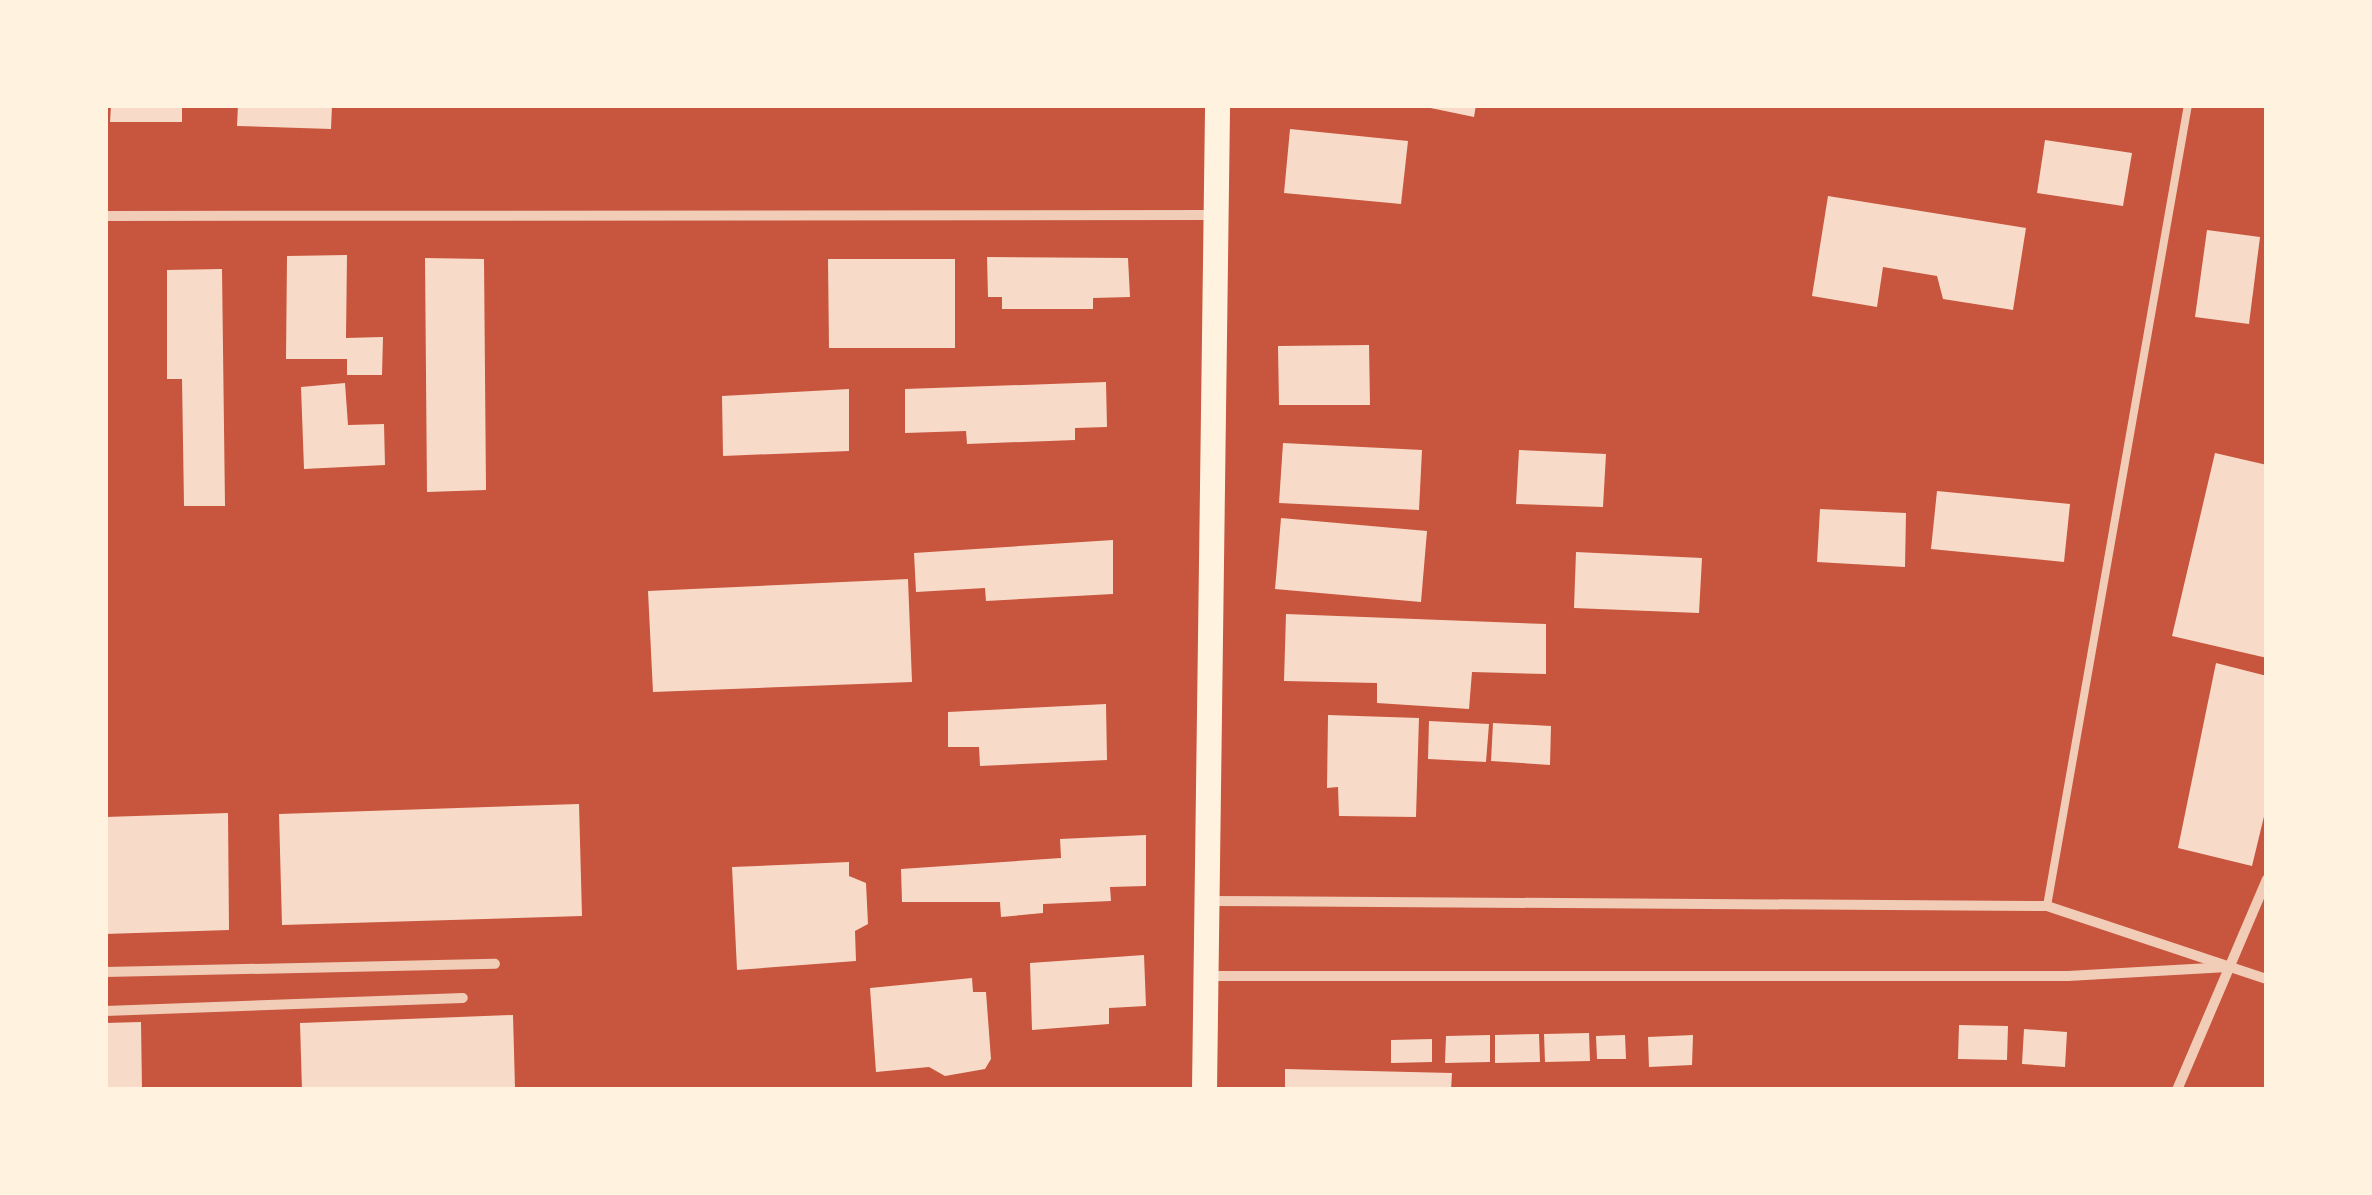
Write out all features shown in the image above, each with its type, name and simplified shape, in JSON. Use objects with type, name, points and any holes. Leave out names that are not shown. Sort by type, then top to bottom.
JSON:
[{"type":"main road","points":[[1204,1090],[1217,105]]},
{"type":"street","points":[[105,216],[1214,215]]},
{"type":"street","points":[[2178,1090],[2234,967],[2267,880]]},
{"type":"street","points":[[1206,902],[2047,906],[2267,978]]},
{"type":"street","points":[[105,972],[495,964]]},
{"type":"street","points":[[1206,976],[2068,976],[2234,967]]},
{"type":"street","points":[[105,1011],[463,998]]},
{"type":"lane","points":[[2047,906],[2188,105]]},
{"type":"building","points":[[111,105],[182,105],[182,122],[110,122]]},
{"type":"building","points":[[238,105],[332,105],[331,129],[237,126]]},
{"type":"building","points":[[1416,105],[1476,105],[1474,117]]},
{"type":"building","points":[[1290,129],[1408,141],[1401,204],[1284,193]]},
{"type":"building","points":[[2045,140],[2132,153],[2123,206],[2037,193]]},
{"type":"building","points":[[1828,196],[2026,228],[2013,310],[1943,299],[1937,276],[1883,267],[1877,307],[1812,296]]},
{"type":"building","points":[[2207,230],[2260,237],[2249,324],[2195,317]]},
{"type":"building","points":[[347,255],[346,338],[383,337],[382,375],[347,375],[347,359],[286,359],[287,256]]},
{"type":"building","points":[[987,257],[1128,258],[1130,297],[1093,298],[1093,309],[1002,309],[1002,297],[988,297]]},
{"type":"building","points":[[425,258],[484,259],[486,490],[427,492]]},
{"type":"building","points":[[828,259],[955,259],[955,348],[829,348]]},
{"type":"building","points":[[222,269],[225,506],[184,506],[182,379],[167,379],[167,270]]},
{"type":"building","points":[[1369,345],[1370,405],[1279,405],[1278,346]]},
{"type":"building","points":[[1106,382],[1107,427],[1075,428],[1075,440],[967,444],[966,431],[905,433],[905,389]]},
{"type":"building","points":[[345,383],[348,425],[384,424],[385,465],[304,469],[301,387]]},
{"type":"building","points":[[849,389],[849,451],[723,456],[722,396]]},
{"type":"building","points":[[1283,443],[1422,450],[1419,510],[1279,503]]},
{"type":"building","points":[[1519,450],[1606,454],[1603,507],[1516,504]]},
{"type":"building","points":[[2215,453],[2267,465],[2267,658],[2172,636]]},
{"type":"building","points":[[1937,491],[2070,504],[2064,562],[1931,549]]},
{"type":"building","points":[[1820,509],[1906,513],[1905,567],[1817,562]]},
{"type":"building","points":[[1281,518],[1427,531],[1421,602],[1275,589]]},
{"type":"building","points":[[1113,540],[1113,594],[986,601],[985,588],[916,592],[914,553]]},
{"type":"building","points":[[1576,552],[1702,558],[1699,613],[1574,608]]},
{"type":"building","points":[[908,579],[912,682],[653,692],[648,591]]},
{"type":"building","points":[[1286,614],[1546,624],[1546,674],[1472,672],[1469,709],[1377,703],[1377,683],[1284,681]]},
{"type":"building","points":[[2216,663],[2267,676],[2267,804],[2252,866],[2178,848]]},
{"type":"building","points":[[1106,704],[1107,760],[980,766],[979,747],[948,747],[948,712]]},
{"type":"building","points":[[1328,715],[1419,718],[1416,817],[1339,816],[1338,787],[1327,788]]},
{"type":"building","points":[[1429,721],[1489,724],[1486,762],[1428,759]]},
{"type":"building","points":[[1493,723],[1551,726],[1550,765],[1491,761]]},
{"type":"building","points":[[579,804],[582,916],[282,925],[279,814]]},
{"type":"building","points":[[228,813],[229,930],[105,934],[105,817]]},
{"type":"building","points":[[1146,835],[1146,886],[1110,887],[1111,901],[1043,904],[1043,913],[1001,917],[1000,902],[902,902],[901,869],[1061,858],[1060,839]]},
{"type":"building","points":[[849,862],[849,876],[866,883],[868,924],[855,931],[856,961],[737,970],[732,867]]},
{"type":"building","points":[[1144,955],[1146,1006],[1109,1008],[1109,1024],[1032,1030],[1030,963]]},
{"type":"building","points":[[972,978],[973,992],[986,992],[991,1059],[985,1069],[945,1076],[929,1067],[876,1072],[870,988]]},
{"type":"building","points":[[513,1015],[515,1088],[302,1090],[300,1023]]},
{"type":"building","points":[[141,1022],[142,1090],[105,1090],[105,1023]]},
{"type":"building","points":[[1959,1025],[2008,1026],[2007,1060],[1958,1059]]},
{"type":"building","points":[[2024,1029],[2067,1032],[2065,1067],[2022,1064]]},
{"type":"building","points":[[1589,1033],[1590,1061],[1545,1062],[1544,1034]]},
{"type":"building","points":[[1539,1034],[1540,1062],[1495,1063],[1495,1035]]},
{"type":"building","points":[[1490,1035],[1490,1062],[1445,1063],[1446,1036]]},
{"type":"building","points":[[1625,1035],[1626,1059],[1597,1059],[1596,1036]]},
{"type":"building","points":[[1693,1035],[1692,1065],[1649,1067],[1648,1037]]},
{"type":"building","points":[[1432,1039],[1432,1062],[1391,1063],[1391,1040]]},
{"type":"building","points":[[1285,1069],[1452,1073],[1451,1090],[1285,1090]]}]
